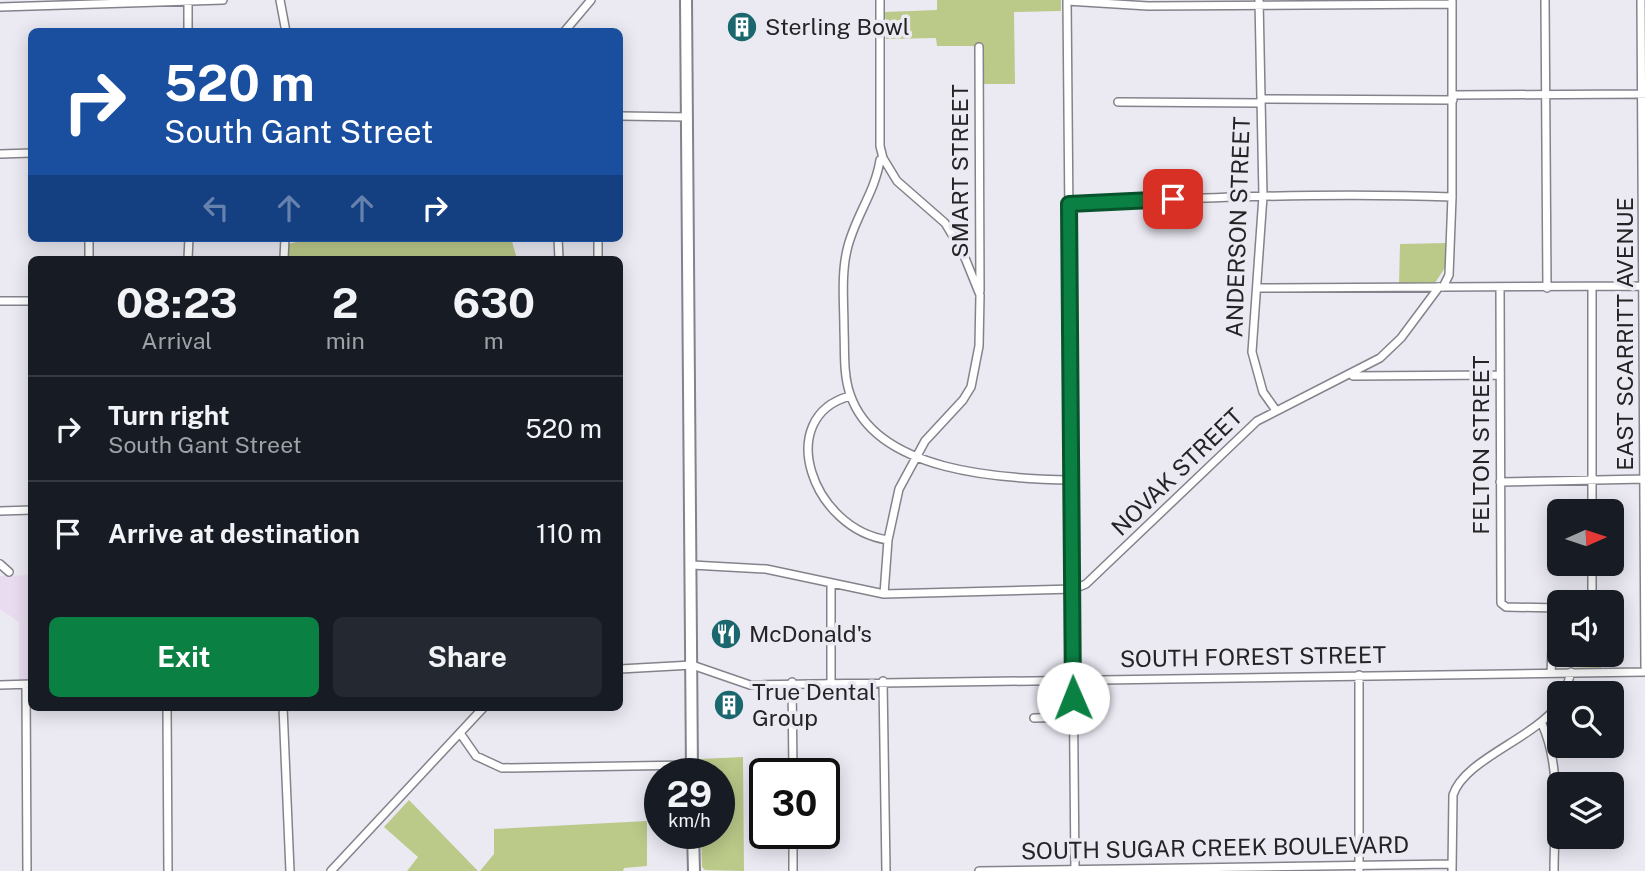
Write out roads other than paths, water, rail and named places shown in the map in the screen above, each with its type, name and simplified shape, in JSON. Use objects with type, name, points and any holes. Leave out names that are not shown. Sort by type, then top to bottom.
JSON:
[{"type":"main road","points":[[686,0],[692,758]]},
{"type":"main road","points":[[693,849],[694,871]]},
{"type":"street","points":[[0,7],[223,0]]},
{"type":"street","points":[[279,0],[285,28]]},
{"type":"street","points":[[567,28],[591,0]]},
{"type":"street","points":[[880,0],[880,146],[883,158],[897,181],[945,223],[962,253],[980,295]]},
{"type":"street","points":[[1545,0],[1547,288]]},
{"type":"street","name":"EAST SCARRITT AVENUE","points":[[1641,0],[1644,94],[1645,669]]},
{"type":"street","points":[[188,1],[188,28]]},
{"type":"street","points":[[1075,870],[1067,1],[1148,6],[1452,2],[1452,197],[1449,275],[1441,287]]},
{"type":"street","name":"ANDERSON STREET","points":[[1259,3],[1263,196],[1252,352],[1256,372],[1275,409]]},
{"type":"street","name":"SMART STREET","points":[[884,594],[888,540],[900,489],[917,455],[971,387],[979,346],[979,47]]},
{"type":"street","points":[[1118,102],[1644,94]]},
{"type":"street","points":[[623,116],[688,117]]},
{"type":"street","points":[[0,154],[28,153]]},
{"type":"street","points":[[883,158],[880,160],[876,182],[851,234],[846,253],[845,350],[850,396],[879,435],[917,455],[988,477],[1072,480]]},
{"type":"street","points":[[1069,204],[1371,194],[1452,197]]},
{"type":"street","points":[[1256,288],[1645,286]]},
{"type":"street","name":"NOVAK STREET","points":[[1074,589],[1086,584],[1163,513],[1242,433],[1275,409],[1381,358],[1401,338],[1441,287]]},
{"type":"street","name":"FELTON STREET","points":[[1500,287],[1501,603],[1506,607],[1547,608]]},
{"type":"street","points":[[1592,288],[1592,499]]},
{"type":"street","points":[[0,301],[28,301]]},
{"type":"street","points":[[1348,376],[1499,375]]},
{"type":"street","points":[[850,396],[831,404],[816,421],[810,449],[812,478],[823,500],[842,521],[861,533],[888,540]]},
{"type":"street","points":[[1500,482],[1645,480]]},
{"type":"street","points":[[0,511],[28,510]]},
{"type":"street","points":[[0,564],[9,572]]},
{"type":"street","points":[[692,565],[766,569],[884,594],[1074,589]]},
{"type":"street","points":[[831,583],[831,681]]},
{"type":"street","points":[[623,669],[692,665]]},
{"type":"street","name":"SOUTH FOREST STREET","points":[[692,665],[750,685],[831,681],[1551,673],[1645,669]]},
{"type":"street","points":[[1551,673],[1552,667]]},
{"type":"street","points":[[1568,681],[1571,672]]},
{"type":"street","points":[[1359,675],[1359,869]]},
{"type":"street","points":[[883,681],[887,871]]},
{"type":"street","points":[[792,682],[793,758]]},
{"type":"street","points":[[0,685],[28,685]]},
{"type":"street","points":[[27,871],[29,711]]},
{"type":"street","points":[[167,711],[168,871]]},
{"type":"street","points":[[283,711],[290,871]]},
{"type":"street","points":[[331,871],[480,711]]},
{"type":"street","points":[[1034,718],[1073,717]]},
{"type":"street","points":[[1452,868],[1453,795],[1458,782],[1547,717]]},
{"type":"street","points":[[1542,723],[1550,742],[1553,761],[1554,871]]},
{"type":"street","points":[[460,733],[476,756],[502,768],[644,769]]},
{"type":"street","points":[[793,849],[793,871]]},
{"type":"street","name":"SOUTH SUGAR CREEK BOULEVARD","points":[[979,871],[1452,868]]},
{"type":"place","name":"Sterling Bowl","points":[[742,27]]},
{"type":"place","name":"McDonald's","points":[[726,634]]},
{"type":"place","name":"True Dental Group","points":[[729,705]]}]
